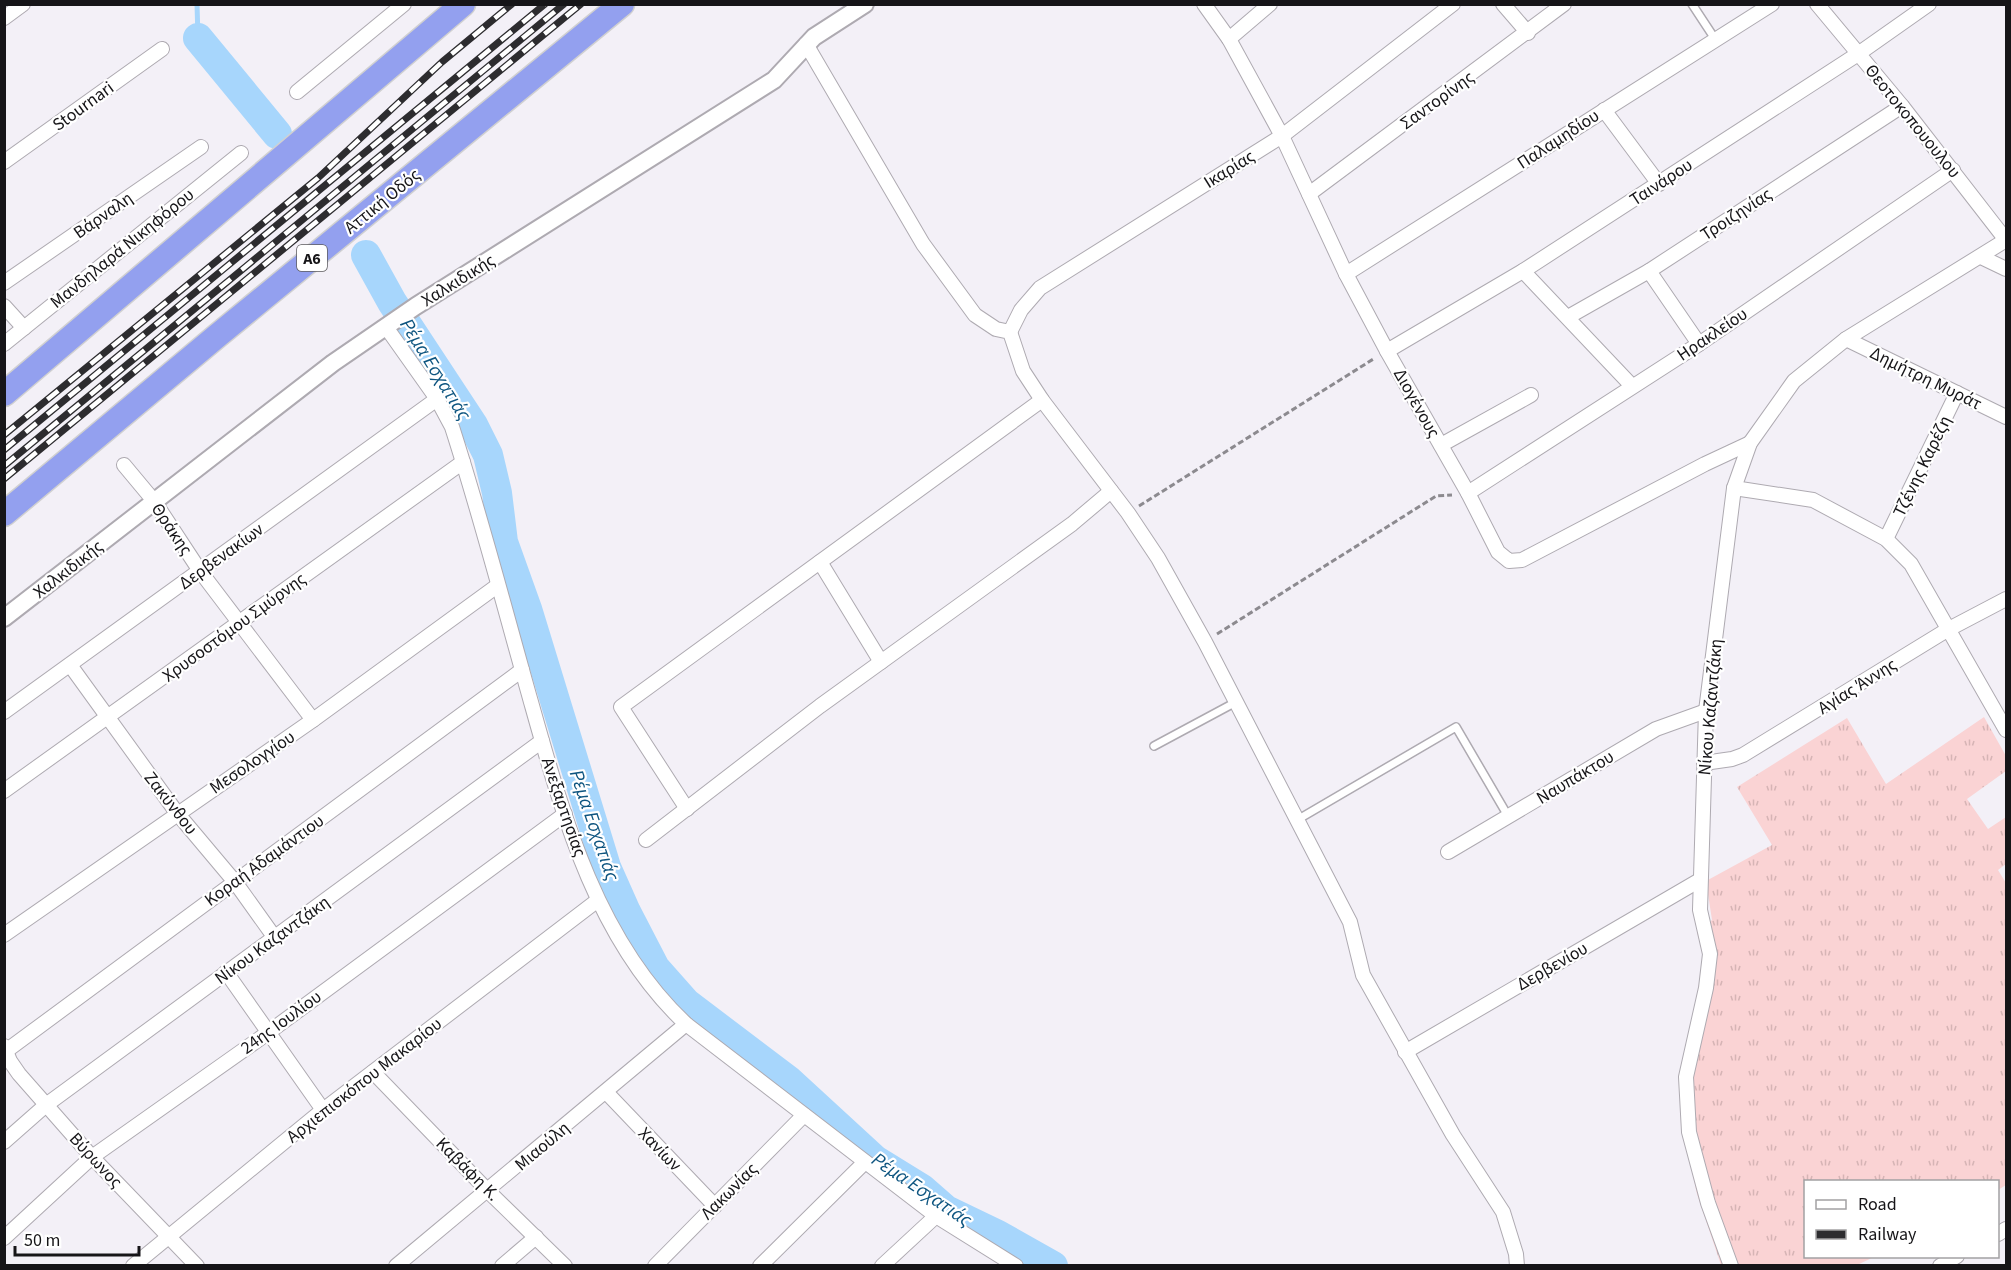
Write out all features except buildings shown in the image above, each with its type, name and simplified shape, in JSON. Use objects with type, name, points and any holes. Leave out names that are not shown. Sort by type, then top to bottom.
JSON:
[{"type":"highway","points":[[4,394],[463,4]]},
{"type":"highway","name":"Αττική Οδός","points":[[4,514],[235,321],[622,4]]},
{"type":"street","points":[[4,18],[23,4]]},
{"type":"street","points":[[297,92],[404,4]]},
{"type":"street","name":"Χαλκιδικής","points":[[4,618],[333,363],[416,306],[774,80],[789,66],[806,44],[822,31],[866,4]]},
{"type":"street","name":"Διογένους","points":[[1204,4],[1229,39],[1282,136],[1346,274],[1387,351],[1468,493],[1498,552],[1509,561],[1522,560],[1705,464],[1750,443]]},
{"type":"street","points":[[1229,39],[1270,4]]},
{"type":"street","name":"Ικαρίας","points":[[1010,332],[1022,310],[1040,288],[1282,136],[1453,4]]},
{"type":"street","points":[[1503,4],[1528,33]]},
{"type":"street","name":"Σαντορίνης","points":[[1309,194],[1564,4]]},
{"type":"street","name":"Παλαμηδίου","points":[[1346,274],[1772,4]]},
{"type":"street","name":"Θεοτοκοπουουλου","points":[[1817,4],[1902,106],[2007,240]]},
{"type":"street","name":"Ταινάρου","points":[[1387,351],[1523,272],[1858,54],[1929,4]]},
{"type":"street","points":[[806,44],[922,244],[975,315],[996,329],[1010,332],[1023,371],[1042,400],[1128,513],[1158,558],[1205,642],[1350,922],[1363,975],[1453,1135],[1503,1212],[1516,1254],[1517,1266]]},
{"type":"street","name":"Stournari","points":[[4,162],[162,49]]},
{"type":"street","name":"Τροιζηνίας","points":[[1568,317],[1648,271],[1902,106]]},
{"type":"street","points":[[1604,110],[1659,184]]},
{"type":"street","name":"Βάρναλη","points":[[4,283],[201,147]]},
{"type":"street","name":"Μανδηλαρά Νικηφόρου","points":[[4,344],[241,153]]},
{"type":"street","name":"Ηρακλείου","points":[[1468,493],[1699,344],[1953,170]]},
{"type":"street","name":"Νίκου Καζαντζάκη","points":[[1731,1266],[1708,1203],[1689,1132],[1686,1077],[1706,988],[1710,954],[1700,910],[1706,711],[1734,488],[1750,443],[1794,381],[1845,339],[2007,240]]},
{"type":"street","name":"Νίκου Καζαντζάκη","points":[[1981,257],[2007,251]]},
{"type":"street","points":[[1981,257],[2007,269]]},
{"type":"street","points":[[1648,271],[1699,344]]},
{"type":"street","points":[[1523,272],[1632,386]]},
{"type":"street","points":[[4,306],[24,328]]},
{"type":"street","name":"Ανεξαρτησίας","points":[[391,323],[452,427],[565,814],[598,900],[639,972],[668,1007],[686,1024],[936,1216],[1013,1265]]},
{"type":"street","name":"Δημήτρη Μυράτ","points":[[1845,339],[2007,417]]},
{"type":"street","name":"Τζένης Καρέζη","points":[[1886,539],[1957,393]]},
{"type":"street","points":[[1441,445],[1531,395]]},
{"type":"street","name":"Δερβενακίων","points":[[4,712],[437,399]]},
{"type":"street","points":[[687,809],[621,707],[1042,400]]},
{"type":"street","name":"Χρυσοστόμου Σμύρνης","points":[[4,791],[463,462]]},
{"type":"street","name":"Θράκης","points":[[124,465],[154,501],[200,571],[314,720]]},
{"type":"street","points":[[1734,488],[1814,500],[1886,539],[1911,564],[1947,630],[2007,730]]},
{"type":"street","points":[[646,840],[881,662],[1072,524],[1111,491]]},
{"type":"street","points":[[820,562],[881,662]]},
{"type":"street","name":"Μεσολογγίου","points":[[4,935],[314,720],[497,586]]},
{"type":"street","name":"Αγίας Άννης","points":[[1704,763],[1743,755],[1947,630],[2007,599]]},
{"type":"street","name":"Ζακύνθου","points":[[70,665],[177,813],[235,882],[275,938]]},
{"type":"street","name":"Κοραή Αδαμάντιου","points":[[5,1048],[522,670]]},
{"type":"street","name":"Ναυπάκτου","points":[[1448,852],[1656,729],[1706,711]]},
{"type":"street","name":"Νίκου Καζαντζάκη","points":[[4,1142],[46,1105],[542,741]]},
{"type":"street","name":"24ης Ιουλίου","points":[[4,1238],[92,1157],[269,1032],[565,814]]},
{"type":"street","name":"Δερβενίου","points":[[1405,1052],[1700,880]]},
{"type":"street","name":"Αρχιεπισκόπου Μακαρίου","points":[[133,1266],[323,1110],[598,900]]},
{"type":"street","points":[[226,972],[323,1110]]},
{"type":"street","name":"Μιαούλη","points":[[396,1266],[686,1024]]},
{"type":"street","name":"Βύρωνος","points":[[5,1048],[19,1074],[46,1105],[92,1157],[197,1266]]},
{"type":"street","name":"Καβάφη Κ.","points":[[373,1072],[488,1191],[565,1266]]},
{"type":"street","name":"Χανίων","points":[[606,1092],[715,1206]]},
{"type":"street","name":"Λακωνίας","points":[[655,1266],[804,1116]]},
{"type":"street","points":[[760,1266],[865,1161]]},
{"type":"street","points":[[882,1266],[936,1216]]},
{"type":"street","points":[[502,1266],[536,1237]]},
{"type":"street","points":[[1940,1266],[1955,1258]]},
{"type":"lane","points":[[1692,4],[1715,39]]},
{"type":"lane","points":[[1154,746],[1236,702]]},
{"type":"lane","points":[[1297,820],[1456,727],[1508,816]]},
{"type":"path","points":[[1128,513],[1387,351]]},
{"type":"path","points":[[1205,642],[1436,496],[1468,493]]},
{"type":"green space","points":[[1984,717],[2006,756],[2006,771],[1967,799],[1988,829],[2006,817],[2006,864],[1998,870],[2006,883],[2006,1185],[1999,1189],[1999,1180],[1804,1180],[1804,1258],[1872,1258],[1857,1265],[1721,1265],[1697,1194],[1682,1123],[1684,1063],[1704,958],[1697,932],[1712,920],[1706,881],[1772,845],[1737,787],[1847,718],[1886,784]]},
{"type":"waterway","points":[[197,4],[198,38]]},
{"type":"waterway","name":"Ρέμα Εσχατιάς","points":[[198,38],[277,134]]},
{"type":"waterway","name":"Ρέμα Εσχατιάς","points":[[366,255],[392,302],[473,425],[488,455],[497,493],[503,542],[527,609],[606,867],[655,968],[686,1003],[789,1081],[875,1160],[922,1189],[946,1210],[998,1235],[1053,1266]]},
{"type":"railway","points":[[4,435],[318,178],[442,62],[512,4]]},
{"type":"railway","points":[[4,450],[545,4]]},
{"type":"railway","points":[[4,466],[564,4]]},
{"type":"railway","points":[[4,479],[581,4]]}]
